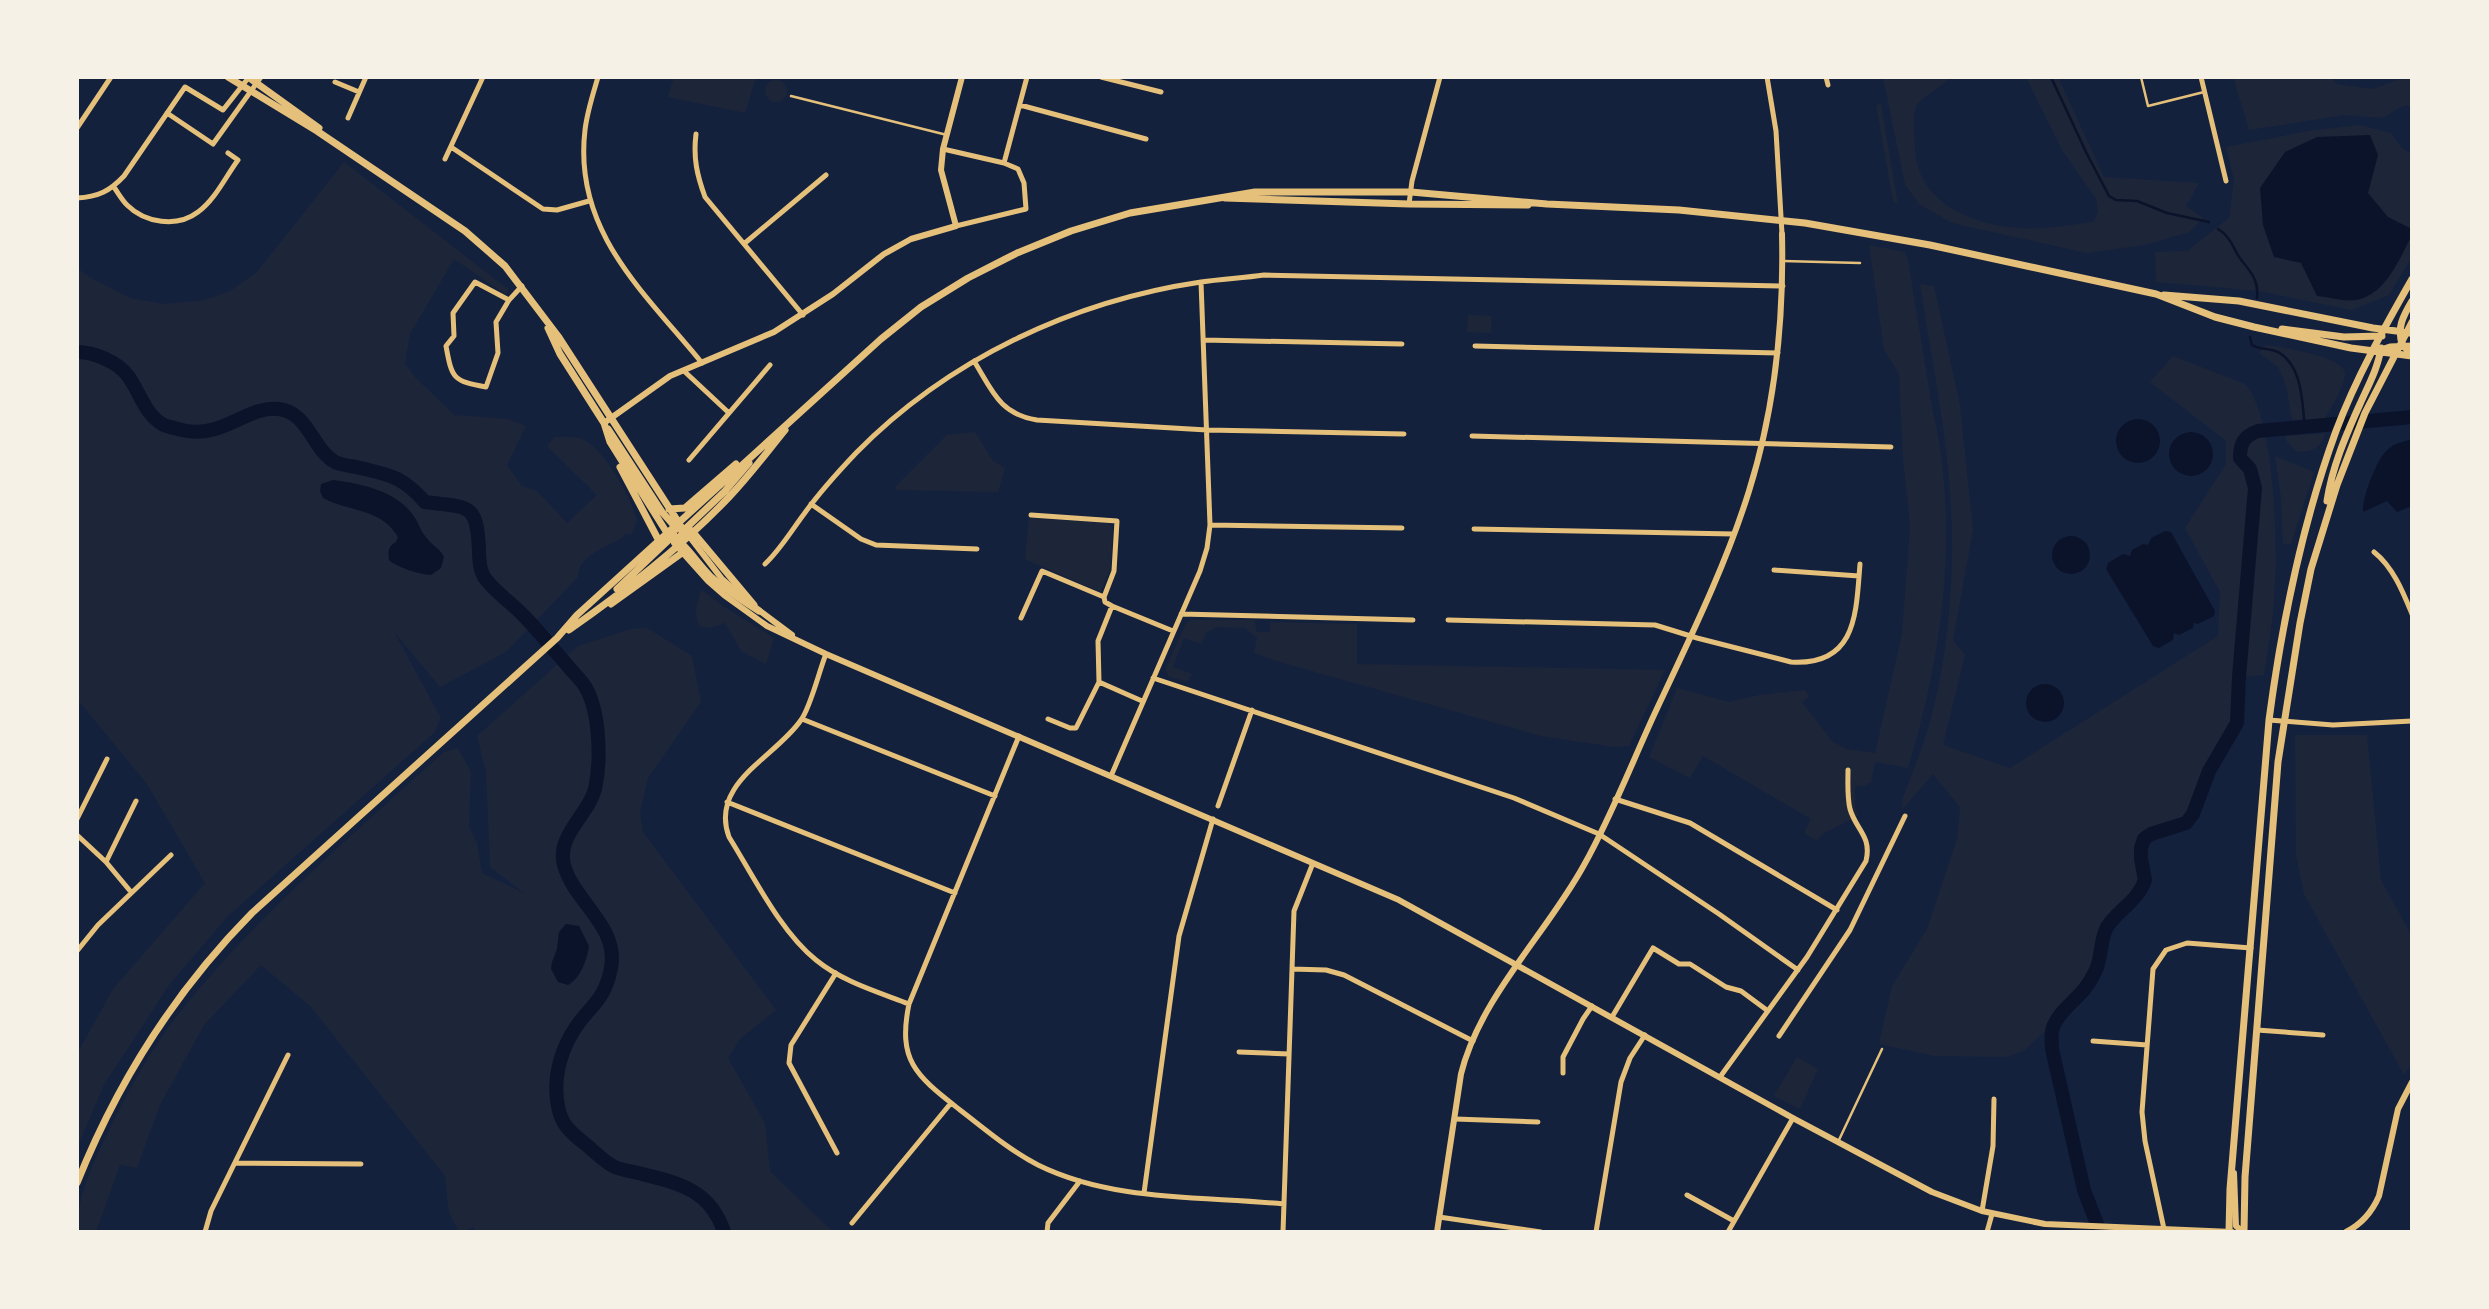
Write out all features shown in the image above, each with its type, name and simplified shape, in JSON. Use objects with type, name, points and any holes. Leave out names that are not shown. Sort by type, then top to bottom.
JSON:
[{"type":"main road","points":[[228,77],[465,230],[505,266],[558,335],[612,417],[669,509],[679,535]]},
{"type":"main road","points":[[248,77],[259,80],[349,153]]},
{"type":"main road","points":[[669,509],[685,508],[769,439],[881,339],[921,307],[968,278],[1017,253],[1071,231],[1130,214],[1255,192],[1411,192],[1547,204],[1679,210],[1805,223],[1930,245],[2157,295],[2238,301],[2372,328],[2383,333]]},
{"type":"main road","points":[[1221,198],[1409,204],[1547,204]]},
{"type":"main road","points":[[2324,523],[2332,477],[2383,333],[2412,279]]},
{"type":"main road","points":[[2157,295],[2215,317],[2254,327],[2378,351],[2402,347],[2412,355]]},
{"type":"main road","points":[[2244,1232],[2245,1177],[2278,762],[2311,569],[2324,523],[2358,430],[2402,347],[2403,331],[2412,301]]},
{"type":"main road","points":[[542,316],[560,354],[679,535],[759,611]]},
{"type":"main road","points":[[2254,327],[2344,337],[2403,331],[2412,320]]},
{"type":"main road","points":[[2229,1232],[2269,720],[2279,646],[2296,565],[2336,433],[2368,360],[2378,351]]},
{"type":"main road","points":[[77,1182],[97,1132],[122,1083],[191,981],[224,942],[557,638],[679,535],[730,496],[801,411]]},
{"type":"main road","points":[[604,423],[614,456],[660,541]]},
{"type":"main road","points":[[557,638],[626,595],[769,439]]},
{"type":"main road","points":[[610,442],[711,577],[759,611]]},
{"type":"main road","points":[[557,638],[577,615],[660,541],[679,535]]},
{"type":"street","points":[[77,128],[111,77]]},
{"type":"street","points":[[77,198],[100,195],[114,187],[185,87],[223,110],[248,77]]},
{"type":"street","points":[[348,118],[366,77]]},
{"type":"street","points":[[444,159],[483,77]]},
{"type":"street","points":[[598,77],[589,110],[584,149],[584,173],[589,201],[598,226],[617,260],[702,363]]},
{"type":"street","points":[[956,226],[942,182],[941,170],[943,149],[962,77]]},
{"type":"street","points":[[1004,163],[1027,77]]},
{"type":"street","points":[[1101,77],[1161,92]]},
{"type":"street","points":[[1409,204],[1440,77]]},
{"type":"street","points":[[1437,1232],[1461,1074],[1473,1041],[1517,965],[1572,886],[1599,834],[1690,636],[1734,534],[1749,491],[1762,443],[1778,353],[1783,286],[1776,131],[1767,77]]},
{"type":"street","points":[[1826,77],[1828,85]]},
{"type":"street","points":[[2201,77],[2226,181]]},
{"type":"street","points":[[167,113],[213,144],[259,80]]},
{"type":"street","points":[[335,82],[359,92]]},
{"type":"street","points":[[1020,105],[1146,139]]},
{"type":"street","points":[[696,134],[694,155],[697,175],[705,197],[803,314]]},
{"type":"street","points":[[451,147],[543,209],[557,210],[589,201]]},
{"type":"street","points":[[604,423],[661,381],[774,332],[884,254],[911,239],[1026,209],[1024,183],[1018,170],[1004,163],[943,149]]},
{"type":"street","points":[[114,187],[127,204],[150,219],[186,219],[208,202],[238,160],[228,153]]},
{"type":"street","points":[[745,243],[827,176]]},
{"type":"street","points":[[765,564],[811,504],[856,453],[890,423],[974,360],[1064,317],[1134,296],[1201,282],[1264,275],[1783,286]]},
{"type":"street","points":[[509,300],[475,282],[453,313],[454,335],[446,346],[450,370],[462,383],[486,387],[498,352],[496,322],[509,300],[522,286]]},
{"type":"street","points":[[1111,776],[1203,559],[1210,525],[1201,282]]},
{"type":"street","points":[[1203,340],[1402,344]]},
{"type":"street","points":[[1475,346],[1778,353]]},
{"type":"street","points":[[974,360],[999,402],[1008,411],[1022,418],[1207,430],[1404,434]]},
{"type":"street","points":[[689,460],[770,365]]},
{"type":"street","points":[[684,371],[729,413]]},
{"type":"street","points":[[1472,436],[1891,447]]},
{"type":"street","points":[[811,504],[861,539],[876,545],[977,549]]},
{"type":"street","points":[[1031,515],[1117,521],[1114,570],[1104,597],[1105,602],[1173,631]]},
{"type":"street","points":[[1210,525],[1402,528]]},
{"type":"street","points":[[1474,529],[1734,534]]},
{"type":"street","points":[[679,535],[724,595],[767,626],[826,654],[1399,900],[1932,1192],[1992,1214],[2045,1224],[2229,1232]]},
{"type":"street","points":[[2374,552],[2382,558],[2401,587],[2412,614]]},
{"type":"street","points":[[1448,620],[1655,625],[1791,662],[1815,662],[1830,656],[1850,633],[1856,617],[1860,564]]},
{"type":"street","points":[[1774,570],[1859,576]]},
{"type":"street","points":[[1021,618],[1042,571],[1104,597]]},
{"type":"street","points":[[1048,719],[1070,728],[1080,723],[1098,682],[1098,641],[1112,606]]},
{"type":"street","points":[[759,611],[802,642]]},
{"type":"street","points":[[1181,614],[1413,620]]},
{"type":"street","points":[[826,654],[802,719],[733,790],[727,802],[725,825],[729,837],[789,932],[810,954],[836,973],[909,1004]]},
{"type":"street","points":[[1153,678],[1561,816],[1599,834],[1798,970]]},
{"type":"street","points":[[1098,682],[1142,701]]},
{"type":"street","points":[[1218,806],[1252,710]]},
{"type":"street","points":[[802,719],[995,796]]},
{"type":"street","points":[[2269,720],[2284,723],[2355,725],[2412,721]]},
{"type":"street","points":[[1019,736],[909,1004],[905,1045],[911,1062],[924,1080],[1010,1149],[1039,1165],[1080,1181],[1111,1189],[1144,1193],[1284,1203]]},
{"type":"street","points":[[77,819],[107,760]]},
{"type":"street","points":[[1720,1077],[1798,970],[1866,861],[1866,838],[1850,809],[1848,770]]},
{"type":"street","points":[[1615,799],[1690,823],[1837,910]]},
{"type":"street","points":[[106,862],[136,802]]},
{"type":"street","points":[[727,802],[955,894]]},
{"type":"street","points":[[1779,1035],[1850,930],[1905,816]]},
{"type":"street","points":[[1144,1193],[1179,936],[1213,819]]},
{"type":"street","points":[[77,835],[106,862],[131,892]]},
{"type":"street","points":[[77,951],[131,892],[171,855]]},
{"type":"street","points":[[1283,1232],[1294,911],[1313,863]]},
{"type":"street","points":[[2164,1229],[2145,1140],[2142,1112],[2154,969],[2166,950],[2187,943],[2251,948]]},
{"type":"street","points":[[1612,1017],[1653,948],[1679,964],[1689,964],[1726,986],[1741,991],[1768,1011]]},
{"type":"street","points":[[1292,968],[1326,970],[1344,975],[1473,1041]]},
{"type":"street","points":[[836,973],[791,1045],[788,1056],[789,1063],[837,1153]]},
{"type":"street","points":[[1563,1073],[1563,1057],[1592,1006]]},
{"type":"street","points":[[2257,1030],[2323,1035]]},
{"type":"street","points":[[1596,1232],[1621,1082],[1630,1058],[1644,1035]]},
{"type":"street","points":[[2093,1041],[2147,1045]]},
{"type":"street","points":[[1239,1052],[1289,1054]]},
{"type":"street","points":[[205,1232],[211,1211],[288,1055]]},
{"type":"street","points":[[2346,1232],[2360,1224],[2379,1196],[2398,1110],[2412,1082]]},
{"type":"street","points":[[1982,1211],[1993,1146],[1994,1099]]},
{"type":"street","points":[[852,1223],[951,1103]]},
{"type":"street","points":[[1728,1232],[1793,1118]]},
{"type":"street","points":[[1455,1119],[1538,1122]]},
{"type":"street","points":[[821,1145],[831,1140]]},
{"type":"street","points":[[2233,1160],[2236,1226],[2244,1232]]},
{"type":"street","points":[[235,1163],[361,1164]]},
{"type":"street","points":[[1047,1232],[1048,1223],[1080,1181]]},
{"type":"street","points":[[1687,1195],[1734,1222]]},
{"type":"street","points":[[1987,1232],[1992,1214]]},
{"type":"street","points":[[1439,1217],[1541,1232]]},
{"type":"lane","points":[[2141,77],[2148,106],[2204,92]]},
{"type":"lane","points":[[791,96],[947,135]]},
{"type":"lane","points":[[1783,261],[1860,262]]},
{"type":"lane","points":[[1838,1142],[1882,1049]]},
{"type":"shaded area","points":[[674,77],[756,77],[745,113],[668,97]]},
{"type":"shaded area","points":[[1883,77],[1949,77],[1915,109],[1915,147],[1918,166],[1925,182],[1949,207],[1965,215],[2000,226],[2018,228],[2046,228],[2093,222],[2098,212],[2096,199],[2062,150],[2026,77],[2058,77],[2104,177],[2199,183],[2186,206],[2203,218],[2189,232],[2145,245],[2087,253],[1952,223],[1919,204],[1905,185]]},
{"type":"shaded area","points":[[2233,77],[2331,77],[2336,84],[2373,89],[2412,77],[2412,105],[2401,107],[2383,118],[2345,115],[2249,130]]},
{"type":"shaded area","points":[[776,80],[784,83],[787,91],[784,99],[776,102],[768,99],[765,91],[768,83]]},
{"type":"shaded area","points":[[1881,104],[1898,205],[1893,201],[1876,105]]},
{"type":"shaded area","points":[[2359,125],[2391,133],[2400,146],[2412,155],[2412,257],[2389,295],[2352,310],[2258,291],[2156,282],[2155,252],[2187,251],[2229,218],[2234,180],[2226,147],[2308,131]]},
{"type":"shaded area","points":[[2370,135],[2378,155],[2368,193],[2388,217],[2412,229],[2412,235],[2390,275],[2376,291],[2356,300],[2317,296],[2301,263],[2274,257],[2263,225],[2260,188],[2285,152],[2317,137]]},
{"type":"shaded area","points":[[344,162],[509,290],[506,295],[454,259],[410,334],[405,363],[415,377],[454,415],[507,419],[526,426],[507,465],[522,486],[537,491],[567,523],[597,495],[547,446],[555,437],[579,438],[602,456],[618,478],[637,521],[631,535],[625,533],[622,538],[600,549],[582,563],[578,577],[506,652],[440,687],[394,632],[441,718],[434,733],[228,916],[169,985],[104,1085],[77,1148],[77,1054],[113,989],[205,883],[147,784],[77,699],[77,268],[130,298],[164,304],[205,300],[230,291],[257,272]]},
{"type":"shaded area","points":[[1869,245],[1905,252],[1908,260],[1941,454],[1945,494],[1945,573],[1936,652],[1908,768],[1875,762],[1871,782],[1864,786],[1855,786],[1855,808],[1859,815],[1821,835],[1817,841],[1804,833],[1811,819],[1703,756],[1690,778],[1649,757],[1677,688],[1729,702],[1759,695],[1805,690],[1809,697],[1802,702],[1832,741],[1846,749],[1875,753],[1902,634],[1910,527],[1899,374],[1884,350]]},
{"type":"shaded area","points":[[1920,284],[1934,286],[1960,405],[1973,530],[1953,640],[1965,655],[1943,745],[2010,768],[2218,636],[2220,592],[2185,528],[2226,464],[2226,441],[2150,382],[2173,356],[2245,384],[2255,401],[2263,425],[2273,487],[2275,579],[2264,675],[2239,677],[2237,723],[2209,771],[2187,823],[2151,834],[2144,839],[2141,859],[2145,880],[2138,894],[2105,932],[2097,967],[2085,987],[2052,1030],[2044,1032],[2025,1050],[2008,1057],[1935,1056],[1879,1044],[1892,986],[1927,929],[1957,839],[1960,807],[1933,774],[1902,810],[1903,798],[1924,741],[1936,697],[1946,643],[1952,560],[1946,450]]},
{"type":"shaded area","points":[[1468,315],[1491,316],[1491,333],[1467,332]]},
{"type":"shaded area","points":[[2265,345],[2310,353],[2342,367],[2345,378],[2325,419],[2292,420],[2286,385],[2278,367],[2259,353]]},
{"type":"shaded area","points":[[2138,419],[2147,420],[2154,425],[2159,432],[2159,450],[2154,457],[2147,462],[2138,463],[2129,462],[2122,457],[2117,450],[2116,441],[2117,432],[2122,425],[2129,420]]},
{"type":"shaded area","points":[[975,432],[993,461],[1005,468],[998,492],[896,490],[895,487],[947,435]]},
{"type":"shaded area","points":[[2191,432],[2207,438],[2213,454],[2207,470],[2191,476],[2175,470],[2169,454],[2175,438]]},
{"type":"shaded area","points":[[2325,433],[2318,446],[2306,452],[2295,451],[2286,440],[2286,436]]},
{"type":"shaded area","points":[[2412,439],[2412,506],[2397,512],[2387,501],[2363,512],[2367,489],[2383,455],[2393,446]]},
{"type":"shaded area","points":[[2275,456],[2314,472],[2291,544],[2283,544],[2281,498]]},
{"type":"shaded area","points":[[333,480],[379,490],[399,501],[444,557],[441,568],[431,575],[403,568],[389,560],[389,550],[398,537],[383,521],[374,516],[323,498],[321,484]]},
{"type":"shaded area","points":[[1029,518],[1108,523],[1113,528],[1110,570],[1100,592],[1025,559]]},
{"type":"shaded area","points":[[2165,531],[2171,532],[2215,611],[2214,616],[2198,624],[2194,623],[2193,628],[2179,635],[2174,633],[2173,640],[2159,648],[2153,646],[2106,569],[2108,563],[2123,554],[2130,556],[2132,550],[2143,544],[2148,545],[2151,538]]},
{"type":"shaded area","points":[[2071,536],[2084,542],[2090,555],[2084,568],[2071,574],[2058,568],[2052,555],[2058,542]]},
{"type":"shaded area","points":[[702,590],[774,638],[766,664],[741,651],[725,623],[711,628],[699,626],[696,608]]},
{"type":"shaded area","points":[[1192,620],[1255,620],[1256,632],[1270,632],[1270,622],[1357,624],[1357,664],[1665,670],[1629,746],[1614,747],[1541,736],[1280,662],[1254,653],[1257,638],[1245,628],[1217,627],[1206,633],[1201,644],[1184,638],[1173,667],[1192,674],[1187,682],[1169,677],[1165,670],[1186,623]]},
{"type":"shaded area","points":[[647,628],[692,656],[701,702],[648,778],[640,813],[643,832],[776,1010],[740,1039],[728,1058],[765,1123],[770,1171],[833,1232],[476,1232],[473,1227],[459,1232],[449,1213],[445,1176],[311,1007],[261,965],[204,1025],[160,1105],[137,1168],[120,1165],[96,1232],[77,1232],[80,1203],[100,1148],[142,1068],[176,1017],[271,912],[444,752],[458,748],[471,772],[469,826],[477,843],[482,873],[524,893],[490,867],[486,772],[477,736],[578,646],[631,629]]},
{"type":"shaded area","points":[[2045,684],[2059,689],[2064,703],[2059,717],[2045,722],[2031,717],[2026,703],[2031,689]]},
{"type":"shaded area","points":[[2295,735],[2367,735],[2381,880],[2412,936],[2412,1063],[2404,1075],[2304,894],[2296,855]]},
{"type":"shaded area","points":[[566,924],[579,926],[589,946],[580,973],[568,985],[558,982],[551,969],[559,932]]},
{"type":"shaded area","points":[[1797,1057],[1818,1069],[1800,1109],[1774,1096]]},
{"type":"waterway","points":[[2051,77],[2109,196],[2116,200],[2137,201],[2167,213],[2209,222]]},
{"type":"waterway","points":[[2218,229],[2223,232],[2252,274],[2256,282],[2257,298]]},
{"type":"waterway","points":[[2250,337],[2252,345],[2278,352],[2292,366],[2300,386],[2305,428]]},
{"type":"waterway","points":[[77,352],[98,356],[124,371],[146,408],[164,425],[196,432],[222,427],[256,412],[279,409],[297,417],[321,449],[335,462],[394,477],[409,486],[425,502],[461,507],[473,516],[484,577],[528,620],[583,683],[591,700],[597,725],[599,752],[595,789],[569,835],[563,854],[569,878],[608,939],[612,953],[611,968],[604,990],[571,1035],[563,1052],[557,1079],[559,1112],[570,1131],[609,1164],[679,1185],[701,1197],[718,1218],[724,1232]]},
{"type":"waterway","points":[[2100,1232],[2084,1190],[2052,1049],[2053,1026],[2083,991],[2094,973],[2107,927],[2142,887],[2145,880],[2141,859],[2144,839],[2151,834],[2186,823],[2193,814],[2209,771],[2237,723],[2255,488],[2250,469],[2240,458],[2242,444],[2249,435],[2258,431],[2412,417]]}]
